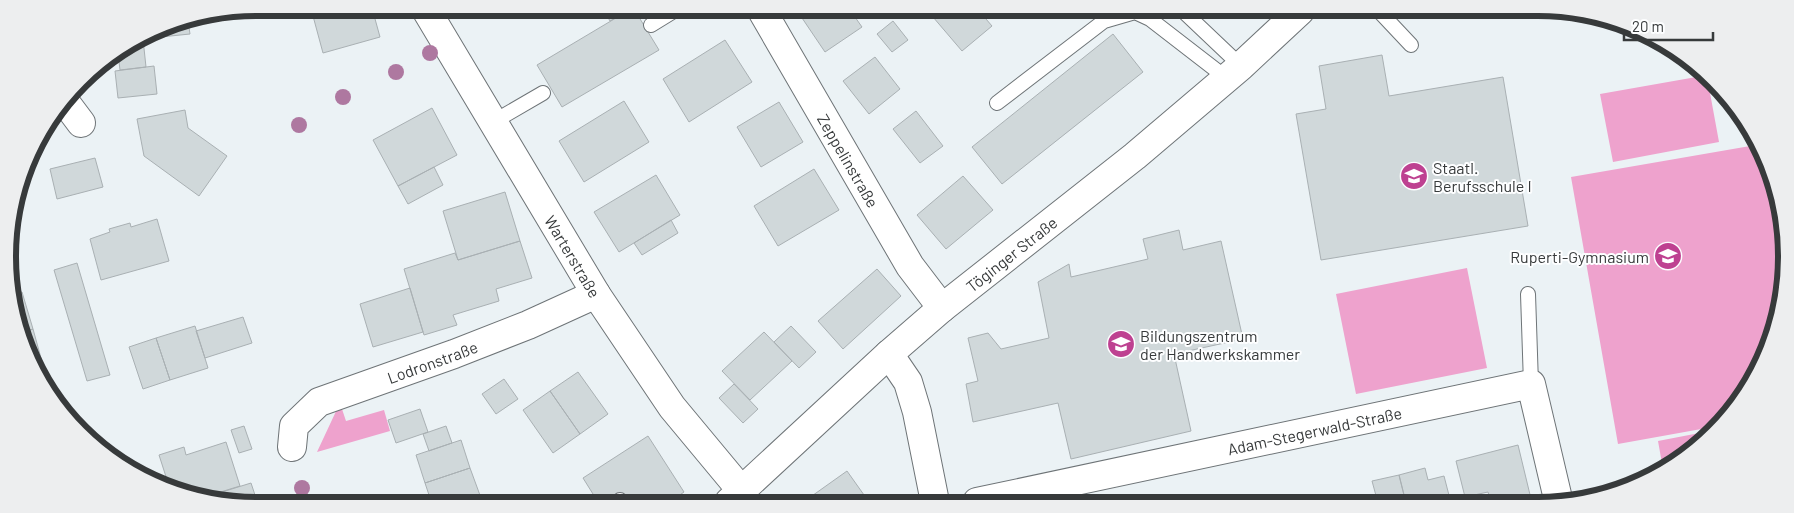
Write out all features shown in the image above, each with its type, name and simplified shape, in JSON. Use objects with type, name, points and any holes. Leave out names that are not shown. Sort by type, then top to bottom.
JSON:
[{"type":"street","name":"Warterstraße","points":[[430,16],[596,294],[735,496]]},
{"type":"street","name":"Zeppelinstraße","points":[[765,16],[910,266],[942,308]]},
{"type":"street","name":"Töginger Straße","points":[[735,496],[889,354],[942,308],[1135,156],[1272,39],[1295,16]]},
{"type":"street","name":"Lodronstraße","points":[[292,447],[294,426],[319,402],[454,354],[528,325],[596,294]]},
{"type":"street","points":[[889,354],[908,382],[917,412],[935,497]]},
{"type":"street","name":"Adam-Stegerwald-Straße","points":[[1000,497],[1531,384]]},
{"type":"street","points":[[1531,384],[1557,496]]},
{"type":"lane","points":[[651,25],[665,16]]},
{"type":"lane","points":[[997,103],[1104,21],[1121,16]]},
{"type":"lane","points":[[1144,16],[1216,70],[1233,73]]},
{"type":"lane","points":[[1187,16],[1233,73]]},
{"type":"lane","points":[[1383,16],[1411,45]]},
{"type":"lane","points":[[493,122],[543,93]]},
{"type":"lane","points":[[1528,294],[1531,384]]},
{"type":"shaded area","points":[[1697,77],[1709,89],[1719,142],[1613,162],[1600,94]]},
{"type":"shaded area","points":[[1751,146],[1770,194],[1776,225],[1778,256],[1776,288],[1765,334],[1746,377],[1728,403],[1705,428],[1618,444],[1571,177]]},
{"type":"shaded area","points":[[1467,268],[1487,368],[1356,394],[1336,294]]},
{"type":"shaded area","points":[[341,406],[346,421],[384,410],[390,431],[317,452],[338,407]]},
{"type":"shaded area","points":[[1700,433],[1662,462],[1658,441]]},
{"type":"building","points":[[313,16],[374,16],[380,37],[323,53]]},
{"type":"building","points":[[607,16],[619,16],[610,21]]},
{"type":"building","points":[[619,16],[638,16],[659,50],[562,107],[537,65]]},
{"type":"building","points":[[801,16],[854,16],[862,27],[825,52]]},
{"type":"building","points":[[932,16],[983,16],[992,26],[962,51]]},
{"type":"building","points":[[893,21],[908,40],[892,52],[877,34]]},
{"type":"building","points":[[189,26],[190,34],[160,37]]},
{"type":"building","points":[[1113,34],[1143,72],[1002,184],[972,147]]},
{"type":"building","points":[[725,40],[752,82],[689,122],[663,79]]},
{"type":"building","points":[[144,44],[146,67],[120,70],[119,60]]},
{"type":"building","points":[[1382,55],[1389,96],[1503,77],[1528,226],[1321,260],[1296,114],[1326,109],[1319,66]]},
{"type":"building","points":[[875,57],[900,89],[869,114],[843,81]]},
{"type":"building","points":[[154,66],[157,94],[118,98],[115,71]]},
{"type":"building","points":[[624,101],[649,142],[584,182],[559,141]]},
{"type":"building","points":[[779,102],[803,142],[761,167],[737,127]]},
{"type":"building","points":[[432,108],[457,155],[398,186],[373,140]]},
{"type":"building","points":[[185,110],[188,128],[227,156],[199,196],[144,156],[137,119]]},
{"type":"building","points":[[916,111],[943,146],[920,163],[893,129]]},
{"type":"building","points":[[95,158],[103,187],[57,199],[50,169]]},
{"type":"building","points":[[434,167],[443,185],[408,204],[398,186]]},
{"type":"building","points":[[814,169],[839,210],[778,246],[754,206]]},
{"type":"building","points":[[656,175],[680,215],[619,252],[594,212]]},
{"type":"building","points":[[963,176],[993,210],[946,249],[917,215]]},
{"type":"building","points":[[505,192],[520,241],[458,260],[443,211]]},
{"type":"building","points":[[157,219],[169,261],[101,280],[90,239],[110,232],[109,229],[130,223],[131,227]]},
{"type":"building","points":[[671,220],[678,233],[642,255],[634,243]]},
{"type":"building","name":"Bildungszentrum der Handwerkskammer","points":[[1179,230],[1183,250],[1221,241],[1243,339],[1174,354],[1191,431],[1071,459],[1058,403],[973,422],[966,384],[978,381],[968,338],[988,333],[1001,349],[1049,338],[1038,282],[1069,264],[1071,277],[1148,259],[1143,239]]},
{"type":"building","points":[[520,241],[532,278],[496,289],[499,301],[453,315],[457,325],[424,335],[404,269],[455,253],[458,260]]},
{"type":"building","points":[[77,263],[110,375],[87,381],[54,270]]},
{"type":"building","points":[[877,269],[901,296],[843,349],[818,321]]},
{"type":"building","points":[[410,288],[423,332],[373,347],[360,304]]},
{"type":"building","points":[[22,292],[33,329],[28,331],[24,319],[19,293]]},
{"type":"building","points":[[243,317],[252,343],[205,358],[196,331]]},
{"type":"building","points":[[195,326],[208,368],[170,380],[156,338]]},
{"type":"building","points":[[791,326],[816,352],[799,368],[774,342]]},
{"type":"building","points":[[33,329],[44,369],[41,363],[28,331]]},
{"type":"building","points":[[764,332],[792,361],[750,400],[722,371]]},
{"type":"building","points":[[156,338],[170,380],[143,389],[129,347]]},
{"type":"building","points":[[578,372],[608,414],[580,434],[550,391]]},
{"type":"building","points":[[504,379],[518,399],[496,414],[482,394]]},
{"type":"building","points":[[734,384],[758,409],[743,423],[719,398]]},
{"type":"building","points":[[550,391],[580,434],[553,453],[523,410]]},
{"type":"building","points":[[420,409],[428,432],[396,443],[388,420]]},
{"type":"building","points":[[244,426],[252,449],[239,453],[231,430]]},
{"type":"building","points":[[446,426],[452,443],[429,451],[423,434]]},
{"type":"building","points":[[648,436],[684,492],[677,497],[595,497],[583,478]]},
{"type":"building","points":[[461,440],[470,468],[425,483],[416,455]]},
{"type":"building","points":[[226,442],[240,486],[216,493],[194,489],[167,479],[159,455],[184,447],[186,455]]},
{"type":"building","points":[[1518,445],[1531,497],[1489,497],[1488,492],[1465,497],[1456,461]]},
{"type":"building","points":[[470,468],[481,497],[430,497],[425,483]]},
{"type":"building","points":[[1425,468],[1428,480],[1444,476],[1449,497],[1404,497],[1399,475]]},
{"type":"building","points":[[847,471],[865,497],[810,497]]},
{"type":"building","points":[[1399,475],[1404,497],[1376,497],[1372,481]]},
{"type":"building","points":[[251,483],[256,497],[225,495],[222,492]]},
{"type":"place","name":"Staatl. Berufsschule I","points":[[1414,176]]},
{"type":"place","name":"Ruperti-Gymnasium","points":[[1668,256]]},
{"type":"place","name":"Bildungszentrum der Handwerkskammer","points":[[1121,344]]}]
